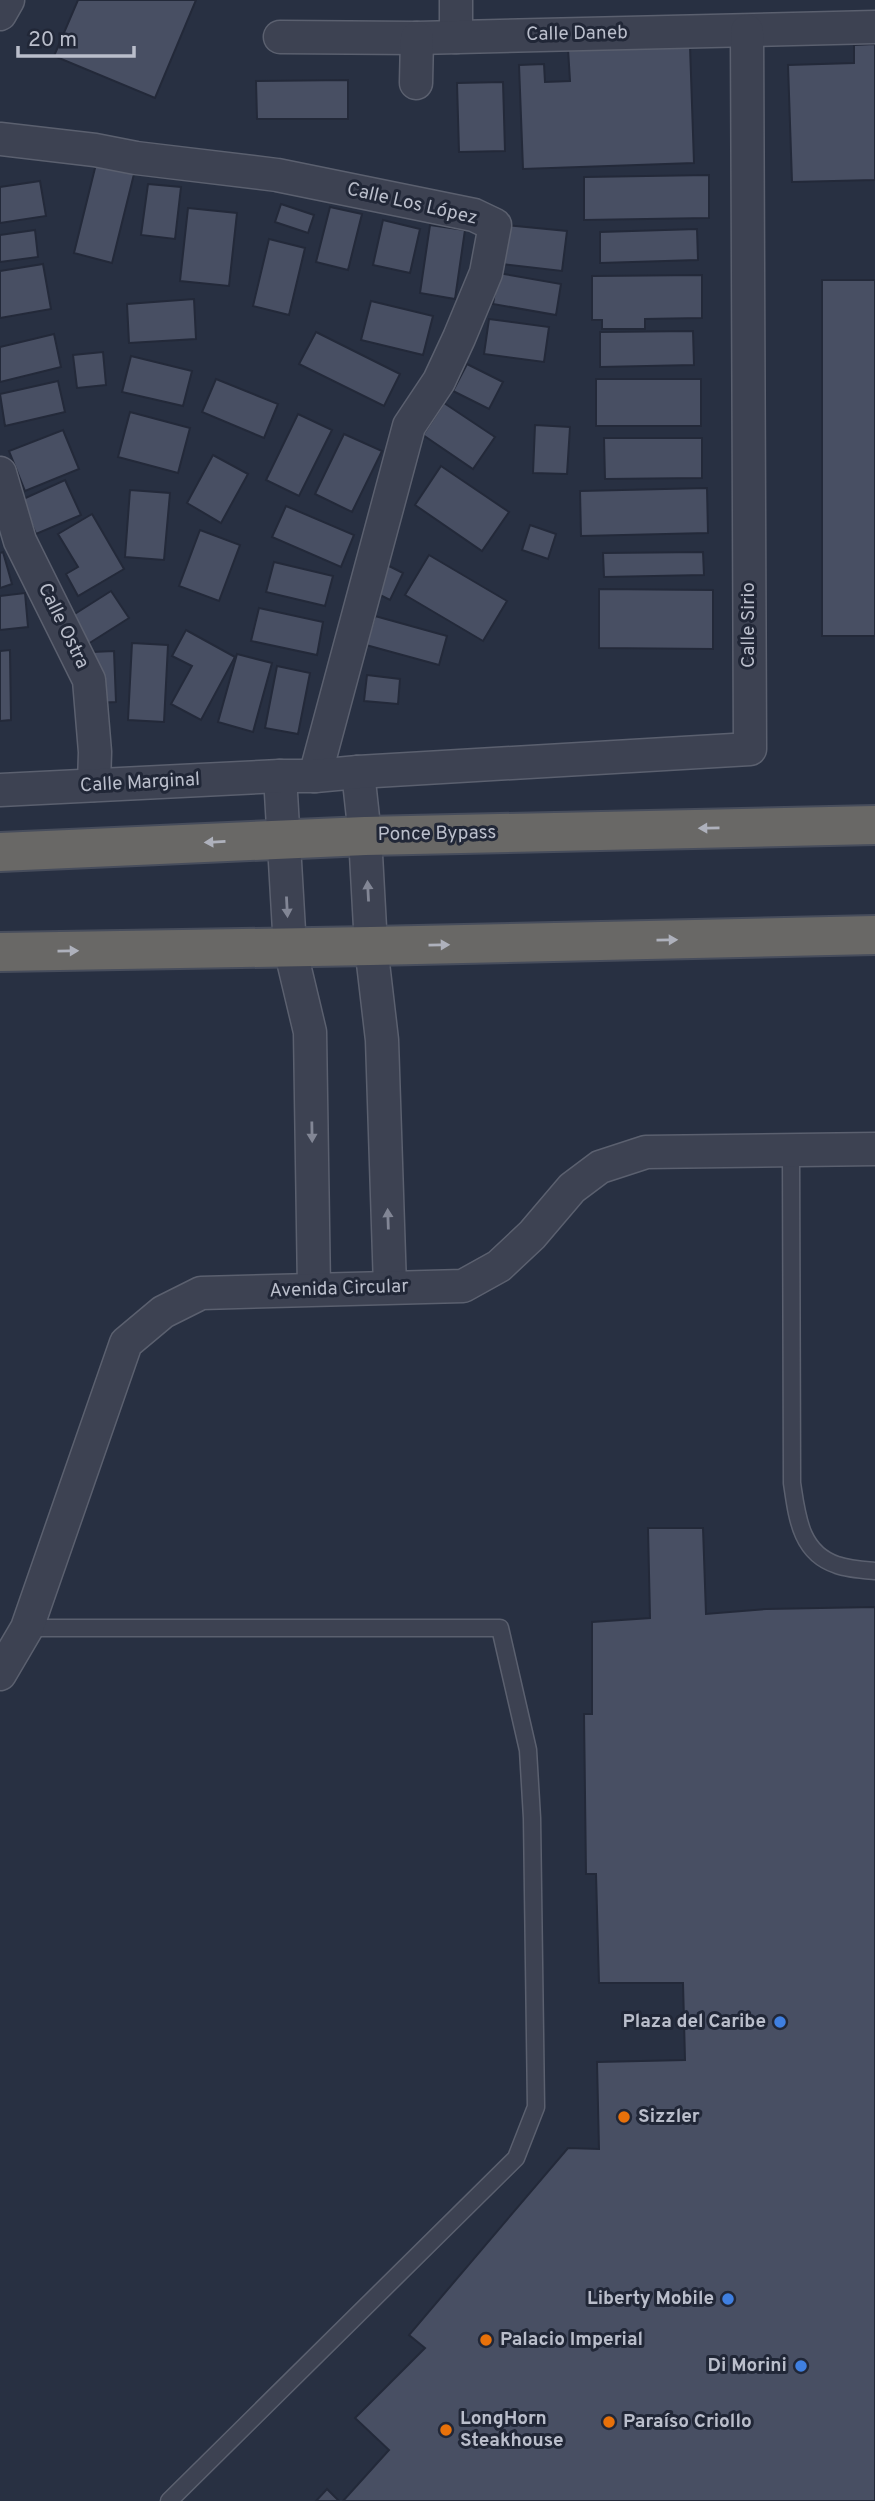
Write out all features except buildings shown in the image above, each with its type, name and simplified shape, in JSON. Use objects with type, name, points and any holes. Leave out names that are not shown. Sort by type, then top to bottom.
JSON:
[{"type":"highway","points":[[753,827],[875,801]]},
{"type":"highway","name":"Ponce Bypass","points":[[0,852],[365,836],[875,825]]},
{"type":"highway","points":[[0,951],[289,948],[875,935]]},
{"type":"street","points":[[0,14],[8,0]]},
{"type":"street","points":[[456,0],[456,37]]},
{"type":"street","name":"Calle Daneb","points":[[280,37],[417,38],[875,27]]},
{"type":"street","name":"Calle Sirio","points":[[280,776],[750,749],[747,31]]},
{"type":"street","points":[[416,83],[417,38]]},
{"type":"street","name":"Calle Los López","points":[[0,139],[277,175],[474,215],[495,225],[485,274],[459,338],[439,381],[409,426],[315,776]]},
{"type":"street","name":"Calle Ostra","points":[[0,473],[20,541],[89,680],[95,752],[93,785]]},
{"type":"street","points":[[358,772],[365,836],[371,946],[382,1040],[390,1287]]},
{"type":"street","points":[[280,776],[289,948],[310,1032],[314,1289]]},
{"type":"street","name":"Calle Marginal","points":[[0,790],[280,776]]},
{"type":"street","name":"Avenida Circular","points":[[0,1674],[27,1628],[126,1343],[163,1312],[201,1293],[463,1286],[499,1266],[532,1235],[572,1188],[600,1167],[646,1152],[875,1149]]},
{"type":"lane","points":[[791,1150],[792,1483],[798,1524],[817,1555],[836,1565],[875,1571]]},
{"type":"lane","points":[[27,1628],[500,1628],[528,1750],[535,1926],[536,2107],[516,2158],[169,2501]]},
{"type":"place","name":"Plaza del Caribe","points":[[780,2022]]},
{"type":"place","name":"Sizzler","points":[[624,2117]]},
{"type":"place","name":"Liberty Mobile","points":[[728,2299]]},
{"type":"place","name":"Palacio Imperial","points":[[486,2340]]},
{"type":"place","name":"Di Morini","points":[[801,2366]]},
{"type":"place","name":"Paraíso Criollo","points":[[609,2422]]},
{"type":"place","name":"LongHorn Steakhouse","points":[[446,2430]]}]
